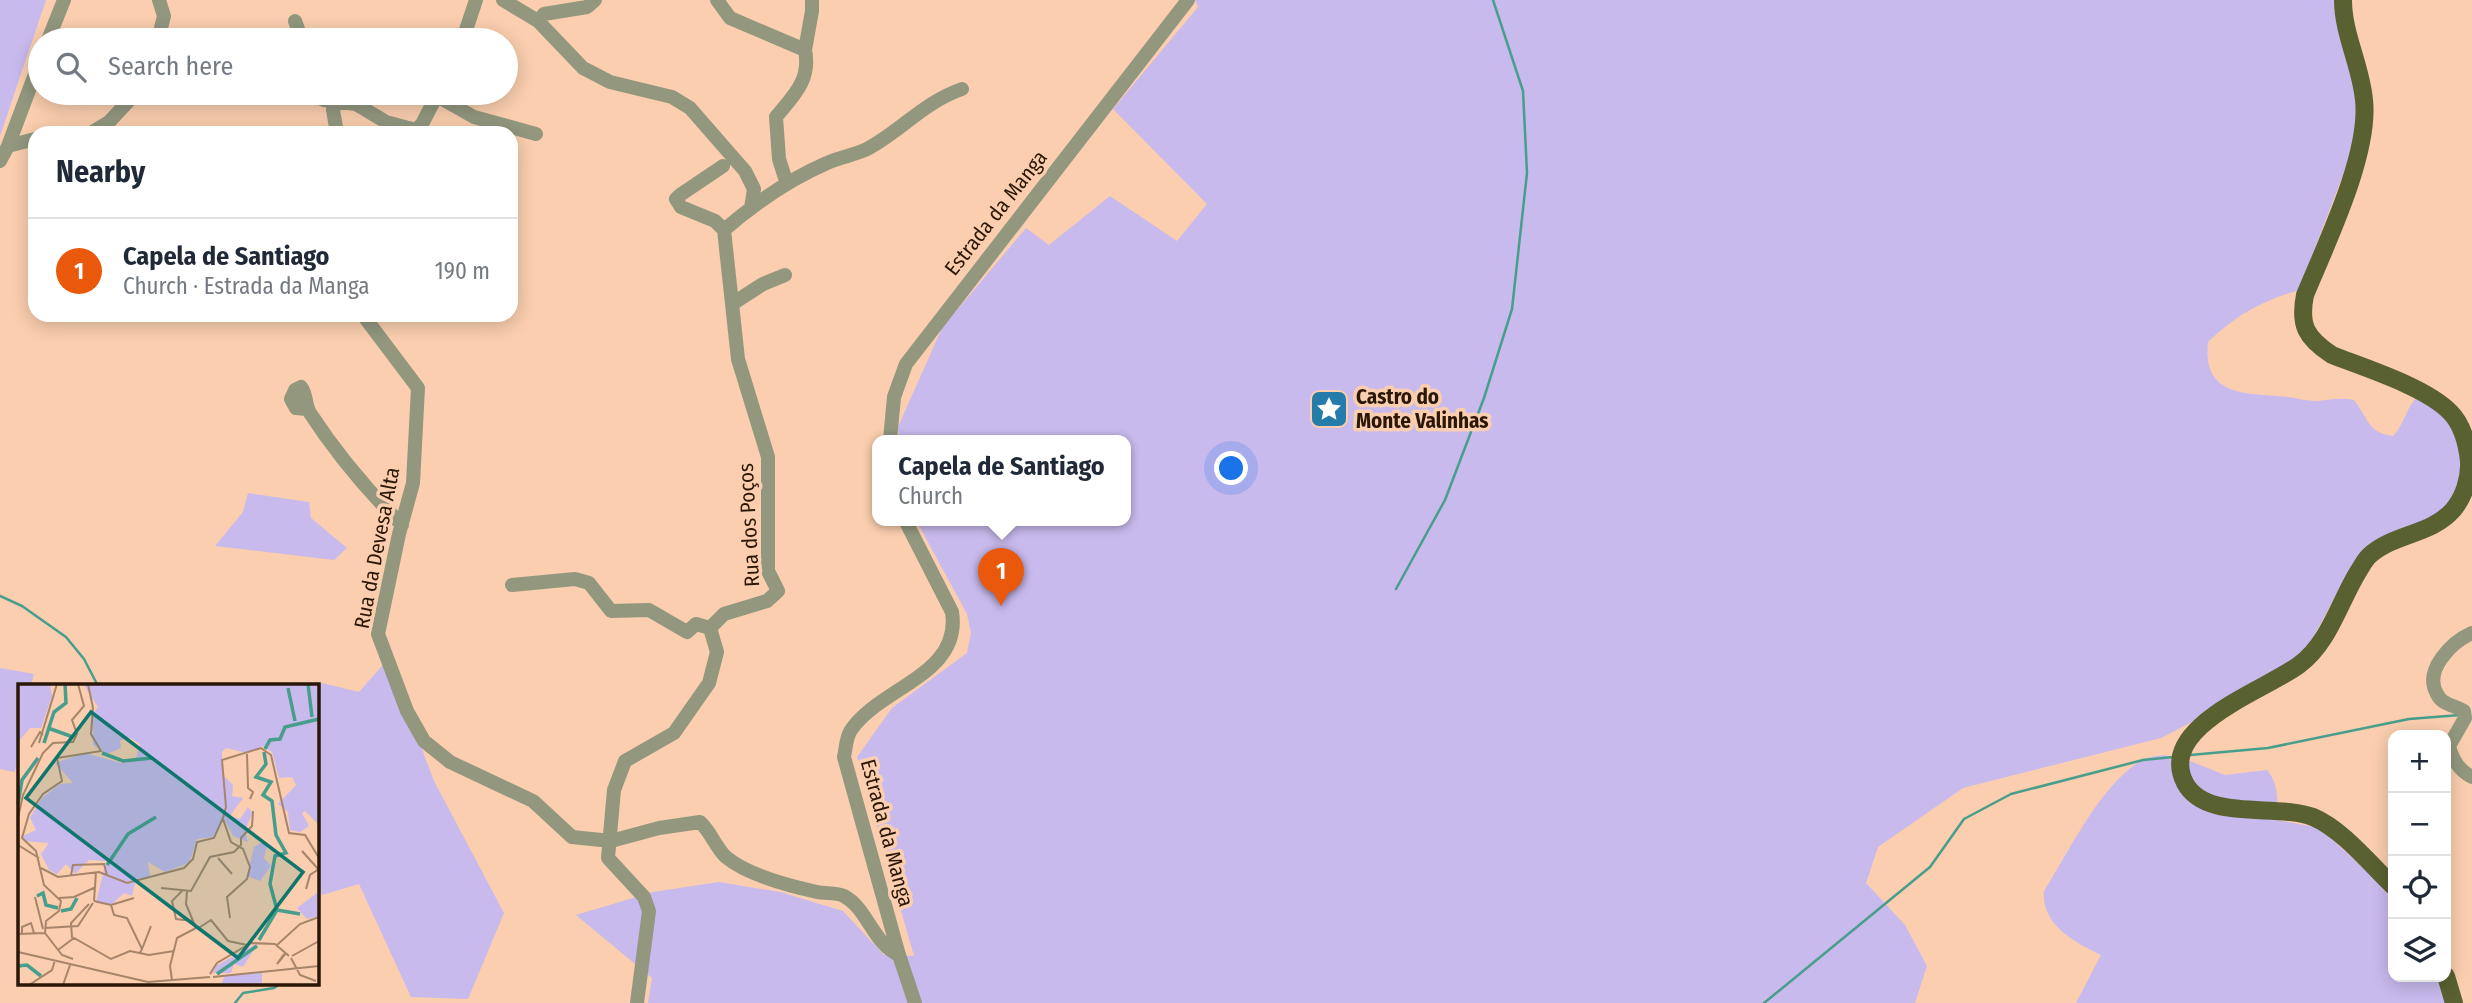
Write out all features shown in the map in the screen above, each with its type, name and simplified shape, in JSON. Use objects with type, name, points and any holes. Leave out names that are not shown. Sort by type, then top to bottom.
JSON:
[{"type":"main road","points":[[2343,0],[2346,27],[2361,77],[2366,122],[2350,180],[2305,295],[2301,314],[2304,325],[2318,346],[2332,355],[2432,398],[2451,412],[2462,428],[2470,470],[2465,490],[2454,509],[2438,523],[2388,542],[2368,557],[2329,629],[2302,664],[2204,721],[2190,735],[2182,750],[2181,769],[2186,784],[2195,795],[2218,806],[2287,811],[2316,818],[2350,845],[2388,882]]},
{"type":"main road","points":[[2448,982],[2454,1003]]},
{"type":"street","points":[[53,28],[64,0]]},
{"type":"street","points":[[159,0],[164,16],[161,28]]},
{"type":"street","points":[[467,28],[476,0]]},
{"type":"street","points":[[503,0],[538,21],[583,68],[610,82],[672,97],[690,108],[745,171],[754,188],[751,208]]},
{"type":"street","points":[[538,21],[544,14],[587,7],[595,0]]},
{"type":"street","points":[[718,0],[730,18],[805,50]]},
{"type":"street","points":[[787,184],[779,159],[776,117],[801,85],[808,65],[805,50],[813,11],[812,0]]},
{"type":"street","name":"Estrada da Manga","points":[[890,435],[894,397],[906,364],[1188,0]]},
{"type":"street","points":[[295,21],[298,28]]},
{"type":"street","points":[[723,166],[676,199],[681,207],[715,221],[724,230],[787,184],[827,163],[867,149],[942,96],[962,89]]},
{"type":"street","points":[[0,160],[28,92]]},
{"type":"street","points":[[103,126],[124,105]]},
{"type":"street","points":[[334,105],[336,126]]},
{"type":"street","points":[[358,105],[386,122],[401,126]]},
{"type":"street","points":[[420,126],[432,105]]},
{"type":"street","points":[[455,105],[474,117],[507,126]]},
{"type":"street","points":[[16,124],[28,129]]},
{"type":"street","points":[[518,129],[536,134]]},
{"type":"street","points":[[8,146],[28,141]]},
{"type":"street","name":"Rua dos Poços","points":[[710,628],[724,614],[767,601],[778,591],[768,571],[768,457],[738,359],[724,230]]},
{"type":"street","points":[[732,304],[763,284],[785,275]]},
{"type":"street","name":"Rua da Devesa Alta","points":[[368,322],[418,388],[413,483],[378,634],[407,711],[424,741],[450,762],[533,801],[572,837],[611,841],[659,828],[700,822],[725,856],[746,869],[821,893],[841,894],[854,903],[884,944],[899,955]]},
{"type":"street","points":[[307,409],[382,506],[402,525]]},
{"type":"street","name":"Estrada da Manga","points":[[908,526],[952,612],[955,627],[938,662],[863,715],[849,733],[845,757],[899,955],[915,1003]]},
{"type":"street","points":[[512,585],[575,579],[589,583],[611,611],[649,610],[687,632],[696,624],[710,628],[717,652],[709,683],[674,733],[625,761],[614,790],[608,858],[644,897],[649,911],[637,1003]]},
{"type":"street","points":[[2472,632],[2445,653],[2432,680],[2437,695],[2445,704],[2464,711],[2465,718],[2449,746],[2455,761],[2472,777]]},
{"type":"shaded area","points":[[0,0],[46,0],[37,28],[28,28],[28,53],[0,136]]},
{"type":"shaded area","points":[[1195,0],[2338,0],[2355,83],[2357,138],[2299,290],[2261,304],[2229,324],[2208,342],[2208,360],[2212,374],[2220,383],[2243,393],[2312,401],[2354,400],[2373,428],[2393,436],[2415,399],[2425,401],[2454,425],[2466,462],[2453,500],[2446,509],[2345,578],[2305,653],[2190,723],[2161,738],[1963,788],[1878,847],[1866,883],[1905,925],[1927,966],[1915,1003],[648,1003],[652,978],[576,915],[653,892],[719,882],[780,892],[843,911],[884,955],[914,956],[857,757],[892,708],[967,653],[971,633],[967,614],[919,526],[1131,526],[1131,435],[899,435],[898,427],[942,328],[1026,228],[1049,245],[1110,196],[1177,241],[1207,204],[1113,109],[1198,7]]},
{"type":"shaded area","points":[[248,493],[309,502],[311,518],[347,548],[334,560],[215,546],[243,512]]},
{"type":"shaded area","points":[[388,659],[434,781],[504,913],[468,999],[411,997],[359,884],[322,895],[318,885],[318,684],[306,684],[318,682],[359,692]]},
{"type":"shaded area","points":[[0,668],[34,674],[32,684],[18,684],[18,756],[15,772],[0,769]]},
{"type":"shaded area","points":[[2163,755],[2185,759],[2225,775],[2267,770],[2276,787],[2277,820],[2320,828],[2376,880],[2388,895],[2388,982],[2440,982],[2448,1003],[2076,1003],[2101,955],[2071,938],[2054,923],[2048,914],[2044,891],[2099,802],[2127,771],[2150,757]]},
{"type":"waterway","points":[[1396,589],[1445,500],[1484,398],[1512,309],[1527,173],[1523,91],[1493,0]]},
{"type":"waterway","points":[[0,596],[22,606],[66,637],[84,659],[97,684]]},
{"type":"waterway","points":[[2190,755],[2268,748],[2409,719],[2460,715]]},
{"type":"waterway","points":[[1764,1003],[1930,867],[1964,819],[2011,794],[2143,760],[2173,757]]},
{"type":"waterway","points":[[235,1003],[243,993],[277,986]]},
{"type":"place","name":"Castro do Monte Valinhas","points":[[1329,409]]},
{"type":"place","name":"Capela de Santiago","points":[[1001,606]]}]
